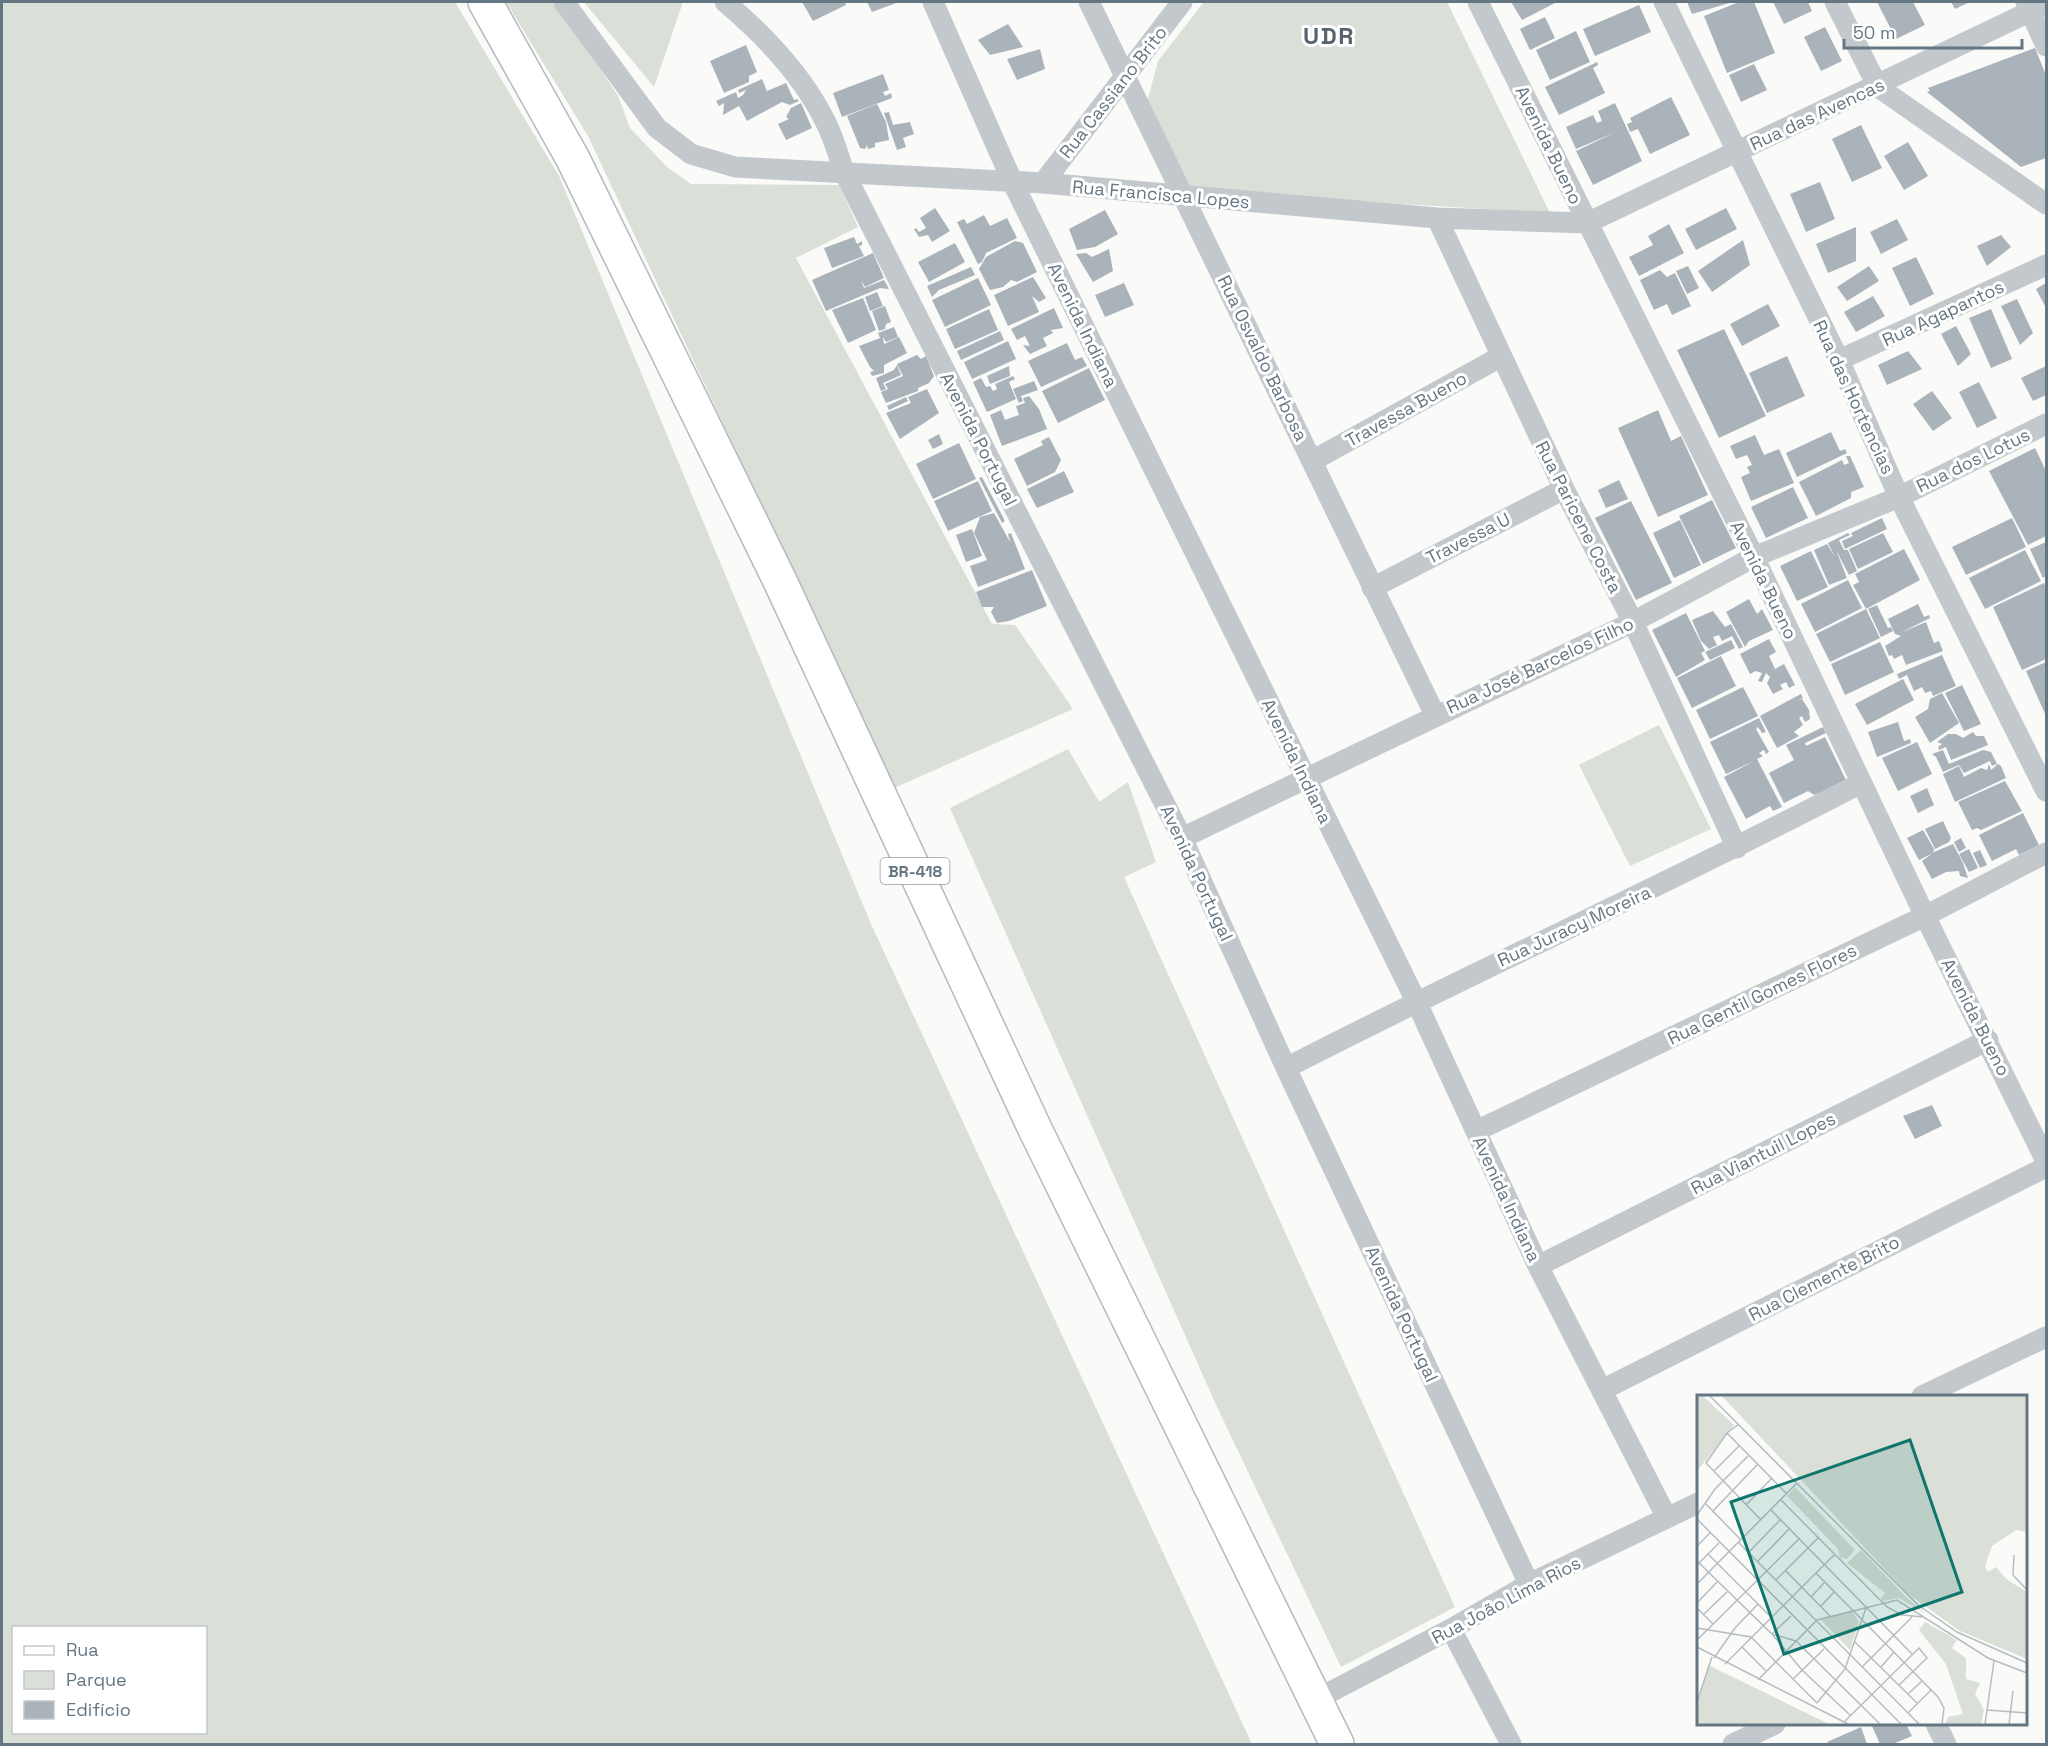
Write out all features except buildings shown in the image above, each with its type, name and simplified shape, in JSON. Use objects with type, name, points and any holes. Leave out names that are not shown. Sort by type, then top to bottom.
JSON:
[{"type":"main road","name":"BR-418","points":[[485,2],[573,159],[780,581],[1035,1129],[1337,1744]]},
{"type":"street","name":"Rua Francisca Lopes","points":[[564,2],[657,128],[691,154],[735,167],[1042,183],[1437,218],[1587,223]]},
{"type":"street","name":"Avenida Portugal","points":[[725,2],[752,24],[795,72],[825,119],[844,172],[1182,838],[1286,1068],[1529,1584]]},
{"type":"street","name":"Avenida Indiana","points":[[933,2],[1012,181],[1416,1001],[1538,1266],[1667,1518]]},
{"type":"street","name":"Rua Osvaldo Barbosa","points":[[1089,2],[1125,79],[1186,197],[1435,715]]},
{"type":"street","name":"Rua Cassiano Brito","points":[[1042,183],[1125,79],[1182,2]]},
{"type":"street","name":"Avenida Bueno","points":[[1478,2],[1754,557],[1925,916],[2046,1161]]},
{"type":"street","name":"Rua das Hortencias","points":[[1664,2],[1839,360],[1899,496],[2046,791]]},
{"type":"street","points":[[1835,2],[1878,87],[2046,204]]},
{"type":"street","name":"Rua das Avencas","points":[[1587,223],[1878,87],[2034,6]]},
{"type":"street","points":[[2034,6],[2046,46]]},
{"type":"street","name":"Rua Paricene Costa","points":[[1437,218],[1500,357],[1564,489],[1633,622],[1737,848]]},
{"type":"street","name":"Rua Agapantos","points":[[1839,360],[2046,265]]},
{"type":"street","name":"Travessa Bueno","points":[[1312,461],[1500,357]]},
{"type":"street","name":"Rua dos Lotus","points":[[1899,496],[2046,424]]},
{"type":"street","name":"Travessa U","points":[[1372,588],[1564,489]]},
{"type":"street","name":"Rua José Barcelos Filho","points":[[1182,838],[1633,622],[1754,557],[1899,496]]},
{"type":"street","name":"Rua Juracy Moreira","points":[[1286,1068],[1416,1001],[1737,848],[1861,783]]},
{"type":"street","name":"Rua Gentil Gomes Flores","points":[[1476,1131],[1925,916],[2046,853]]},
{"type":"street","name":"Rua Viantuil Lopes","points":[[1538,1266],[1988,1040]]},
{"type":"street","name":"Rua Clemente Brito","points":[[1602,1390],[2046,1167]]},
{"type":"street","points":[[1924,1395],[2046,1337]]},
{"type":"street","name":"Rua João Lima Rios","points":[[1315,1700],[1451,1629],[1529,1584],[1697,1503]]},
{"type":"street","points":[[1451,1629],[1511,1744]]},
{"type":"street","points":[[1733,1744],[1773,1725]]},
{"type":"street","points":[[1936,1725],[1946,1744]]},
{"type":"green space","points":[[2,2],[455,2],[559,176],[871,924],[1252,1744],[2,1744]]},
{"type":"green space","points":[[506,2],[552,2],[586,47],[618,96],[630,128],[667,167],[691,184],[839,185],[858,227],[796,258],[992,624],[1015,625],[1073,709],[894,788],[588,136]]},
{"type":"green space","points":[[584,2],[683,2],[654,87]]},
{"type":"green space","points":[[1204,2],[1447,2],[1550,213],[1194,191],[1180,178],[1147,103],[1158,61]]},
{"type":"green space","points":[[1659,725],[1711,829],[1630,866],[1579,765]]},
{"type":"green space","points":[[1068,749],[1099,802],[1128,782],[1156,862],[1124,877],[1455,1607],[1341,1667],[1218,1409],[950,808]]},
{"type":"district","name":"UDR","points":[[1329,35]]}]
